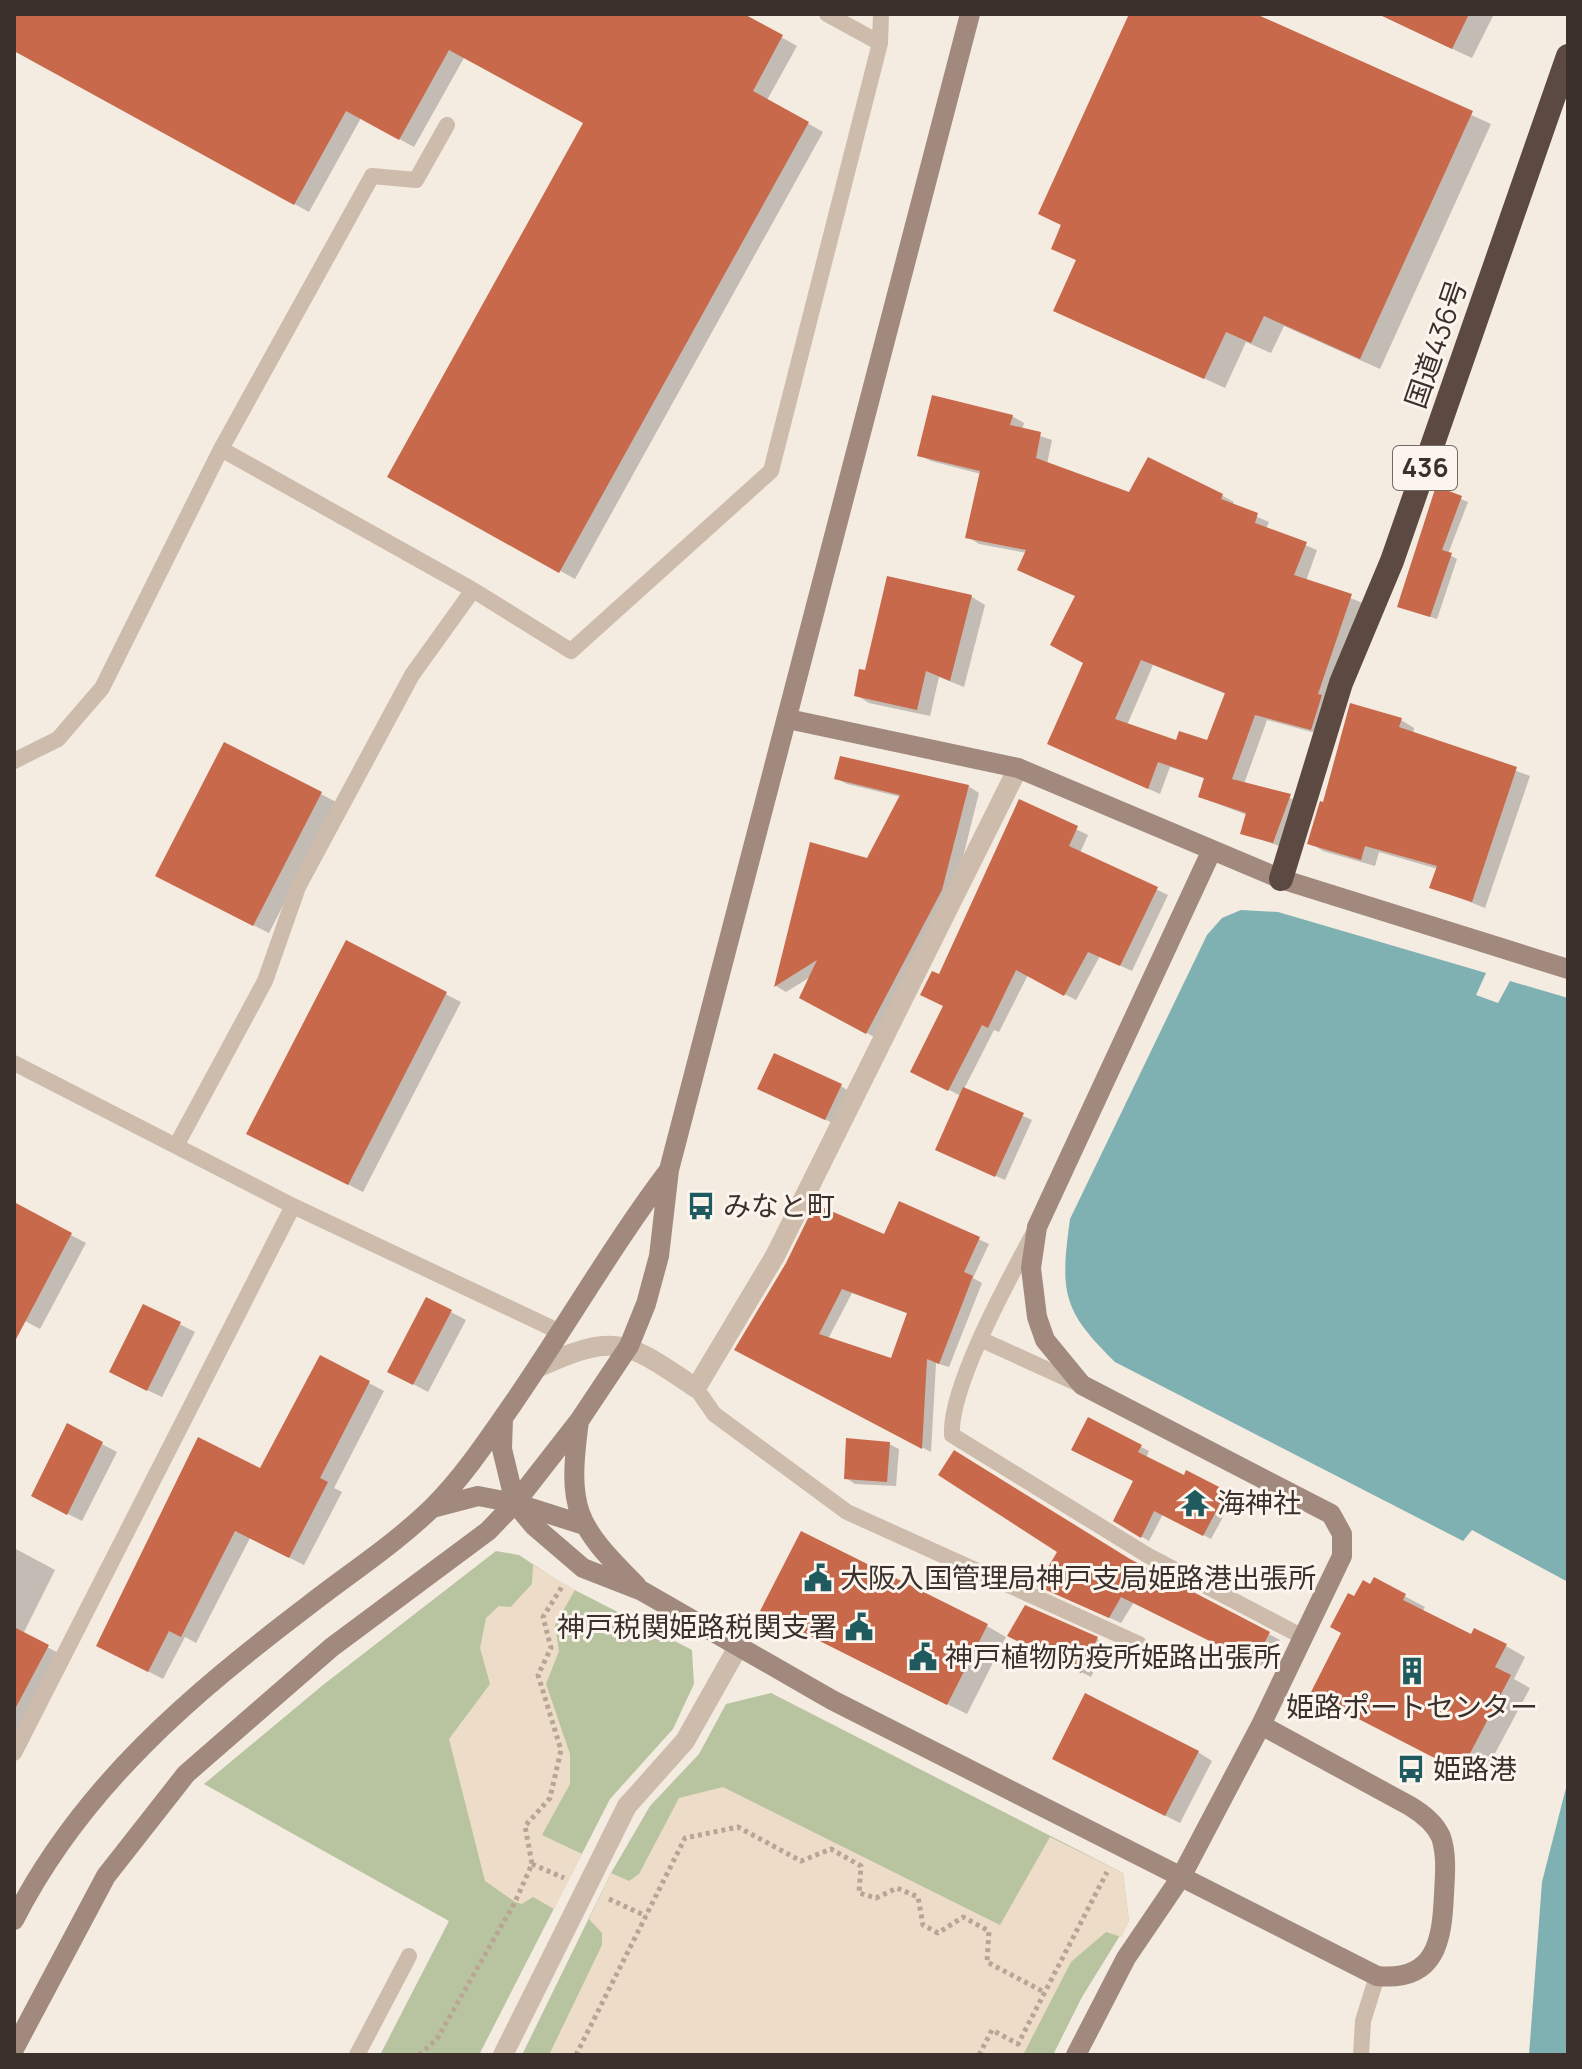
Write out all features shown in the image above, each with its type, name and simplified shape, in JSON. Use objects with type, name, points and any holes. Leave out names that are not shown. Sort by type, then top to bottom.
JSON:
[{"type":"highway","name":"国道436号","points":[[1281,879],[1341,683],[1392,561],[1568,56]]},
{"type":"street","points":[[14,2049],[106,1876],[186,1774],[332,1647],[488,1531],[515,1503],[579,1421],[629,1346],[659,1256],[669,1170],[970,14]]},
{"type":"street","points":[[788,719],[1018,768],[1281,879],[1568,969]]},
{"type":"street","points":[[537,1368],[594,1346],[629,1346],[696,1388],[775,1256],[1018,768]]},
{"type":"street","points":[[1076,2055],[1126,1958],[1181,1877],[1261,1725],[1342,1556],[1342,1534],[1331,1514],[1082,1385],[1045,1340],[1037,1317],[1031,1268],[1037,1227],[1211,852]]},
{"type":"street","points":[[14,1920],[61,1840],[130,1755],[234,1662],[432,1508],[467,1468],[602,1270],[621,1233],[669,1170]]},
{"type":"street","points":[[503,1418],[502,1449],[515,1503],[534,1526],[583,1568],[642,1591],[832,1700],[1377,1976],[1407,1975],[1431,1959],[1442,1934],[1446,1863],[1441,1837],[1425,1815],[1261,1725]]},
{"type":"street","points":[[579,1421],[573,1490],[581,1524],[642,1591]]},
{"type":"street","points":[[432,1508],[478,1496],[515,1503],[581,1524]]},
{"type":"street","points":[[503,2055],[627,1806],[685,1741],[738,1647]]},
{"type":"lane","points":[[827,14],[880,43]]},
{"type":"lane","points":[[221,449],[473,590],[571,651],[771,471],[880,43],[881,14]]},
{"type":"lane","points":[[14,761],[58,739],[102,688],[221,449],[372,176],[416,180],[447,125]]},
{"type":"lane","points":[[176,1146],[265,981],[305,874],[412,675],[473,590]]},
{"type":"lane","points":[[14,1063],[293,1206],[560,1332]]},
{"type":"lane","points":[[14,1753],[293,1206]]},
{"type":"lane","points":[[1037,1227],[980,1339],[951,1419],[952,1435],[1147,1555],[1303,1637]]},
{"type":"lane","points":[[980,1339],[1082,1385]]},
{"type":"lane","points":[[696,1388],[714,1414],[847,1512],[1139,1644]]},
{"type":"lane","points":[[357,2055],[409,1956]]},
{"type":"lane","points":[[1361,2055],[1363,2021],[1377,1976]]},
{"type":"path","points":[[419,2055],[437,2039],[515,1902],[532,1864],[525,1826],[550,1798],[561,1750],[538,1675],[551,1648],[543,1617],[563,1584]]},
{"type":"path","points":[[576,2055],[685,1838],[738,1827],[801,1861],[831,1849],[861,1866],[859,1893],[876,1898],[897,1888],[918,1897],[923,1925],[938,1933],[963,1917],[989,1931],[987,1962],[1044,1992]]},
{"type":"path","points":[[979,2055],[992,2030],[1018,2044],[1107,1872]]},
{"type":"green space","points":[[496,1551],[519,1555],[563,1584],[692,1650],[694,1684],[673,1729],[610,1799],[479,2055],[380,2055],[449,1921],[204,1784],[323,1685]]},
{"type":"green space","points":[[771,1693],[1123,1873],[1129,1921],[1082,1997],[1053,2055],[522,2055],[611,1873],[650,1806],[699,1754],[726,1704]]},
{"type":"shaded area","points":[[533,1565],[575,1590],[555,1625],[559,1651],[546,1684],[570,1754],[570,1784],[542,1835],[582,1854],[554,1909],[533,1897],[522,1904],[515,1902],[485,1881],[449,1739],[490,1684],[480,1648],[486,1618],[499,1606],[511,1607],[532,1584]]},
{"type":"shaded area","points":[[723,1787],[1000,1925],[1050,1837],[1123,1873],[1129,1921],[1122,1937],[1106,1932],[1071,1962],[1023,2055],[549,2055],[602,1945],[602,1933],[589,1919],[611,1873],[629,1881],[639,1874],[679,1798]]},
{"type":"water","points":[[1241,910],[1278,912],[1486,973],[1476,995],[1498,1003],[1510,981],[1568,998],[1568,1582],[1472,1530],[1463,1541],[1115,1362],[1097,1344],[1075,1313],[1069,1299],[1065,1265],[1070,1219],[1207,935],[1222,918]]},
{"type":"water","points":[[1568,1780],[1568,2055],[1529,2055],[1542,1882]]},
{"type":"building","points":[[14,14],[744,14],[783,35],[753,91],[809,122],[559,573],[387,477],[583,123],[449,50],[399,140],[346,111],[294,205],[14,51]]},
{"type":"building","points":[[1129,14],[1256,14],[1473,111],[1360,359],[1264,316],[1251,343],[1226,332],[1204,379],[1053,311],[1076,260],[1051,249],[1061,225],[1038,214]]},
{"type":"building","points":[[1378,14],[1469,14],[1452,49]]},
{"type":"building","points":[[932,395],[1013,415],[1010,425],[1041,432],[1036,458],[1129,492],[1148,457],[1223,494],[1221,499],[1258,513],[1255,523],[1307,542],[1294,575],[1352,594],[1318,694],[1322,695],[1311,730],[1255,715],[1232,779],[1291,794],[1273,843],[1240,834],[1246,813],[1198,797],[1204,778],[1158,762],[1148,789],[1047,744],[1083,663],[1050,645],[1075,596],[1017,570],[1026,550],[965,538],[980,471],[917,456]],"holes":[[[1141,660],[1225,693],[1207,740],[1179,731],[1176,740],[1115,719]]]},
{"type":"building","points":[[1436,486],[1462,496],[1442,550],[1452,553],[1430,617],[1397,607]]},
{"type":"building","points":[[887,576],[972,595],[950,681],[926,671],[917,710],[854,696],[859,669],[865,670]]},
{"type":"building","points":[[1350,703],[1402,718],[1399,727],[1517,767],[1472,902],[1429,888],[1437,866],[1365,846],[1361,860],[1307,844],[1320,801],[1323,802]]},
{"type":"building","points":[[224,742],[322,792],[253,926],[155,876]]},
{"type":"building","points":[[840,756],[969,785],[942,890],[866,1034],[799,998],[817,960],[774,987],[810,842],[867,858],[900,795],[834,779]]},
{"type":"building","points":[[1019,799],[1078,826],[1069,846],[1158,887],[1120,966],[1088,952],[1064,996],[1016,970],[988,1028],[982,1025],[948,1091],[910,1072],[943,1006],[920,995],[932,971],[939,974]]},
{"type":"building","points":[[346,940],[447,992],[348,1185],[246,1134]]},
{"type":"building","points":[[774,1053],[842,1084],[825,1120],[757,1089]]},
{"type":"building","points":[[963,1087],[1024,1113],[995,1177],[935,1150]]},
{"type":"building","points":[[899,1201],[980,1237],[964,1272],[973,1276],[939,1364],[927,1359],[922,1449],[734,1350],[786,1263],[815,1204],[884,1234]],"holes":[[[842,1289],[907,1313],[891,1358],[819,1334]]]},
{"type":"building","points":[[14,1202],[72,1233],[14,1343]]},
{"type":"building","points":[[426,1297],[452,1310],[413,1385],[387,1372]]},
{"type":"building","points":[[143,1304],[181,1322],[147,1391],[109,1372]]},
{"type":"building","points":[[320,1355],[370,1381],[320,1478],[328,1482],[289,1558],[235,1531],[181,1637],[169,1631],[148,1672],[96,1646],[198,1437],[260,1468]]},
{"type":"building","points":[[1088,1417],[1142,1445],[1138,1452],[1184,1475],[1186,1470],[1227,1491],[1203,1536],[1154,1511],[1141,1538],[1113,1521],[1133,1481],[1071,1450]]},
{"type":"building","points":[[67,1423],[103,1442],[67,1515],[31,1496]]},
{"type":"building","points":[[846,1438],[890,1442],[887,1482],[844,1479]]},
{"type":"building","points":[[954,1450],[1130,1559],[1270,1632],[1254,1663],[1121,1597],[1109,1618],[1037,1586],[1057,1552],[938,1475]]},
{"type":"building","points":[[801,1531],[988,1624],[947,1705],[760,1611]]},
{"type":"building","name":"姫路ポートセンター","points":[[1374,1577],[1406,1594],[1403,1600],[1471,1634],[1474,1628],[1507,1644],[1495,1667],[1511,1675],[1465,1763],[1457,1759],[1452,1767],[1310,1694],[1341,1633],[1330,1627],[1348,1593],[1354,1596],[1363,1580],[1370,1584]]},
{"type":"building","points":[[1025,1605],[1098,1637],[1081,1673],[1007,1636]]},
{"type":"building","points":[[14,1627],[49,1645],[14,1711]]},
{"type":"building","points":[[1085,1693],[1199,1751],[1165,1816],[1052,1759]]},
{"type":"place","name":"みなと町","points":[[701,1206]]},
{"type":"place","name":"海神社","points":[[1195,1503]]},
{"type":"place","name":"大阪入国管理局神戸支局姫路港出張所","points":[[818,1578]]},
{"type":"place","name":"神戸税関姫路税関支署","points":[[859,1627]]},
{"type":"place","name":"神戸植物防疫所姫路出張所","points":[[923,1657]]},
{"type":"place","name":"姫路ポートセンター","points":[[1412,1671]]},
{"type":"place","name":"姫路港","points":[[1411,1769]]}]
